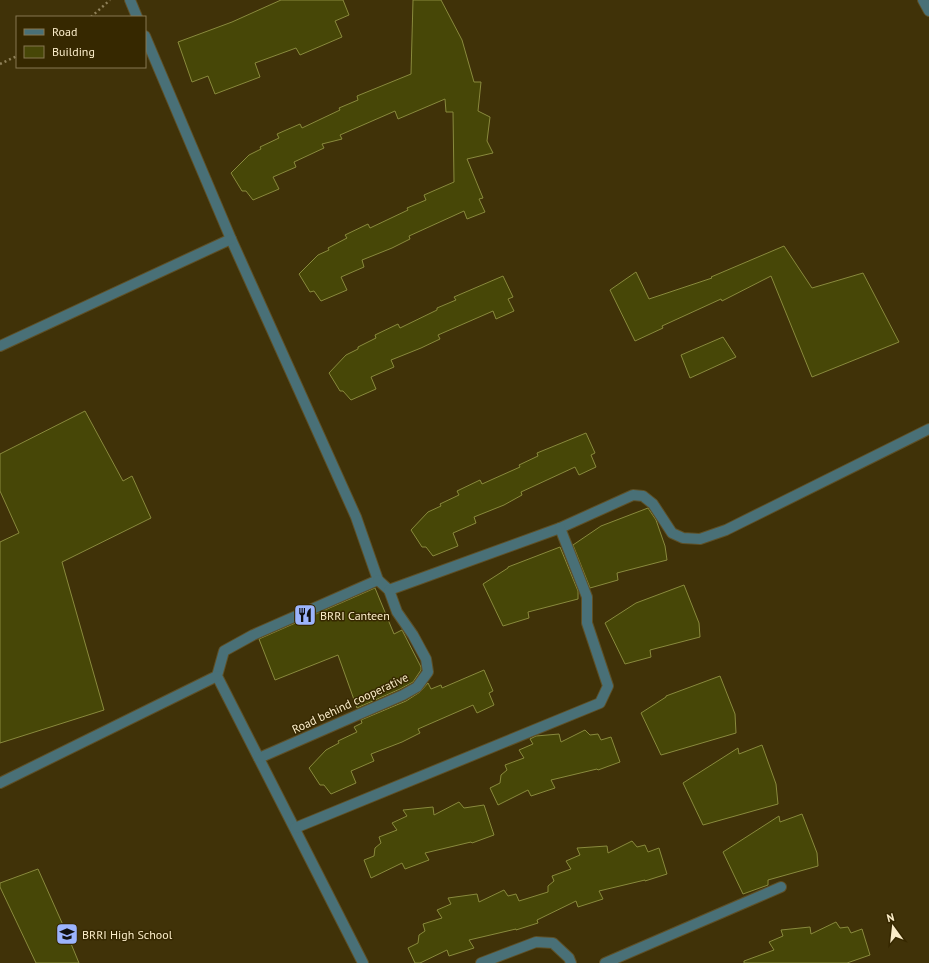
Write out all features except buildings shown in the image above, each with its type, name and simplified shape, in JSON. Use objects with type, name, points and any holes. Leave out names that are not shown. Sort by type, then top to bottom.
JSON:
[{"type":"street","points":[[130,0],[137,16]]},
{"type":"street","points":[[923,0],[929,12]]},
{"type":"street","points":[[146,38],[231,238],[356,516],[378,580],[389,590],[560,528],[633,495],[643,496],[653,504],[672,533],[683,538],[700,539],[726,530],[929,429]]},
{"type":"street","points":[[0,346],[231,238]]},
{"type":"street","points":[[295,828],[600,703],[608,686],[587,623],[587,597],[560,528]]},
{"type":"street","points":[[364,963],[217,676],[224,652],[253,634],[378,580]]},
{"type":"street","name":"Road behind cooperative","points":[[259,758],[403,696],[417,687],[428,672],[426,659],[414,635],[397,612],[389,590]]},
{"type":"street","points":[[0,783],[217,676]]},
{"type":"street","points":[[605,963],[781,886]]},
{"type":"street","points":[[481,963],[536,942],[553,943],[569,958],[571,963]]},
{"type":"path","points":[[93,16],[110,0]]},
{"type":"path","points":[[0,64],[16,56]]},
{"type":"place","name":"BRRI Canteen","points":[[305,615]]},
{"type":"place","name":"BRRI High School","points":[[67,934]]}]
